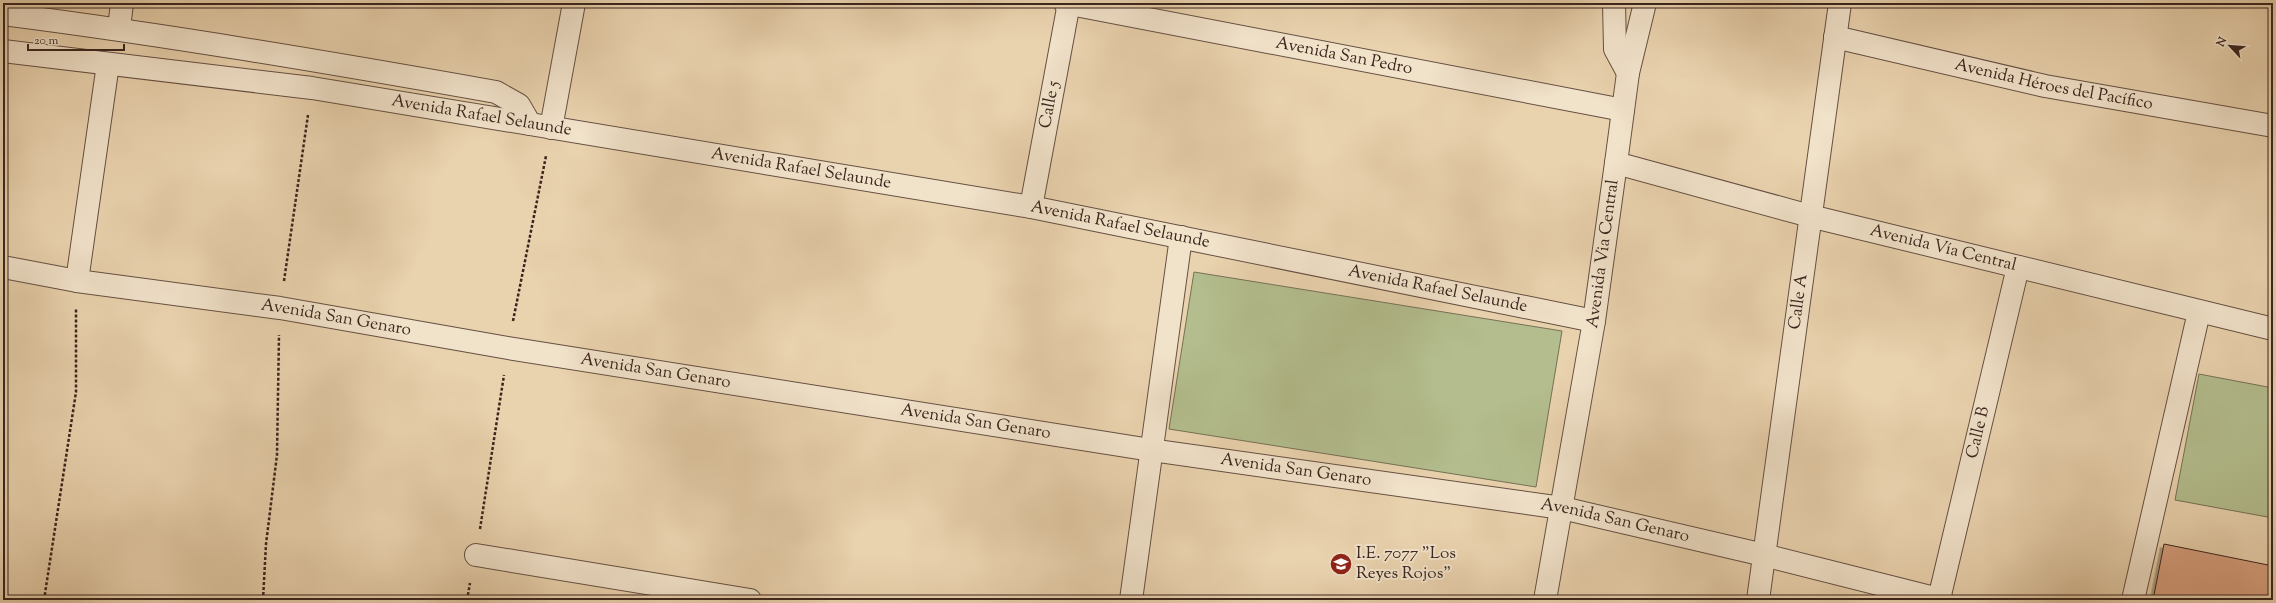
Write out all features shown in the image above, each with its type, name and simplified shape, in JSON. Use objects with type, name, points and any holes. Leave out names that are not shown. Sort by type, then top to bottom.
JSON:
[{"type":"street","points":[[119,28],[122,3]]},
{"type":"street","points":[[551,128],[574,3]]},
{"type":"street","name":"Avenida San Pedro","points":[[1068,3],[1623,110]]},
{"type":"street","name":"Calle 5","points":[[1031,207],[1068,3]]},
{"type":"street","points":[[1614,3],[1615,49],[1628,73]]},
{"type":"street","name":"Avenida Via Central","points":[[1545,600],[1594,321],[1628,73],[1645,3]]},
{"type":"street","name":"Calle A","points":[[1758,600],[1840,3]]},
{"type":"street","points":[[3,14],[119,28],[496,92],[519,105],[530,124]]},
{"type":"street","name":"Avenida Héroes del Pacífico","points":[[1835,37],[2045,86],[2273,126]]},
{"type":"street","name":"Avenida Rafael Selaunde","points":[[3,51],[312,88],[1031,207],[1594,321]]},
{"type":"street","points":[[77,281],[108,64]]},
{"type":"street","name":"Avenida Vía Central","points":[[1616,163],[1810,216],[2273,329]]},
{"type":"street","points":[[1131,600],[1181,237]]},
{"type":"street","name":"Avenida San Genaro","points":[[3,267],[77,281],[280,308],[516,349],[1151,450],[1562,508],[1764,555],[1940,600]]},
{"type":"street","name":"Calle B","points":[[1940,600],[2018,267]]},
{"type":"street","points":[[2134,600],[2199,312]]},
{"type":"street","points":[[476,555],[750,600]]},
{"type":"path","points":[[263,600],[266,544],[277,455],[280,308],[312,88]]},
{"type":"path","points":[[44,600],[76,392],[77,281]]},
{"type":"green space","points":[[1194,272],[1562,331],[1536,487],[1169,429]]},
{"type":"green space","points":[[2199,374],[2273,388],[2273,518],[2175,500]]},
{"type":"building","points":[[2164,544],[2273,566],[2273,600],[2153,600]]},
{"type":"place","name":"I.E. 7077 \"Los Reyes Rojos\"","points":[[1341,564]]}]
